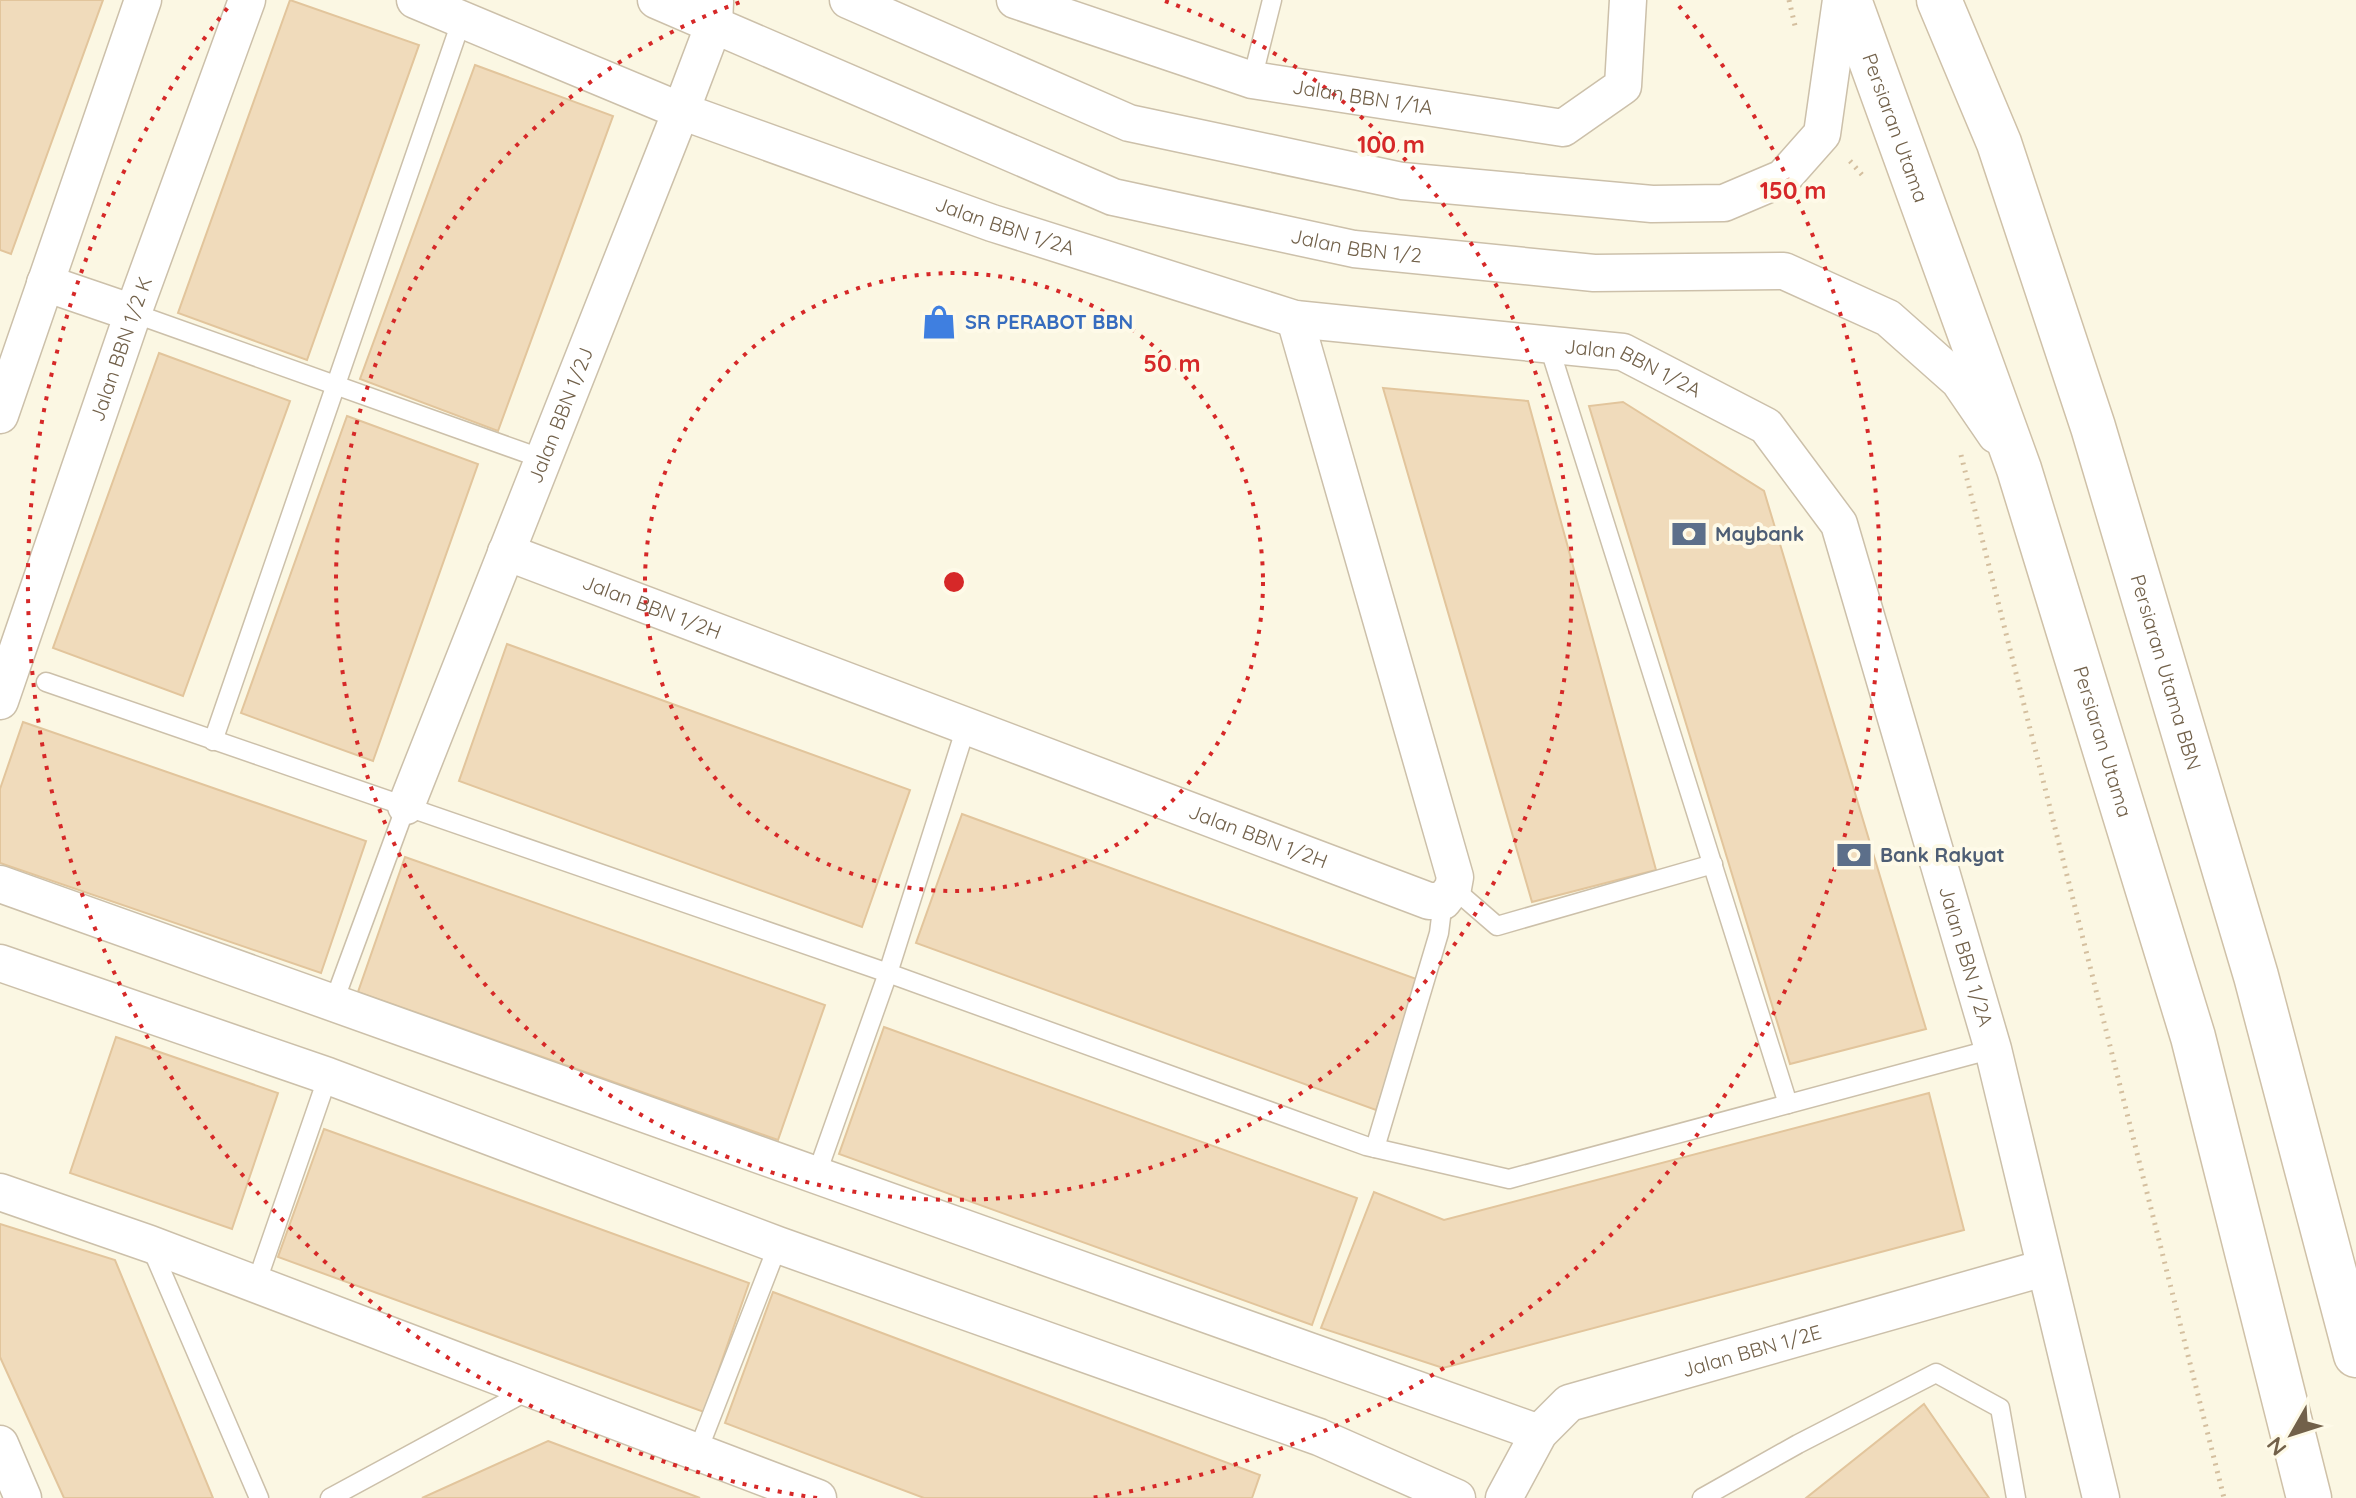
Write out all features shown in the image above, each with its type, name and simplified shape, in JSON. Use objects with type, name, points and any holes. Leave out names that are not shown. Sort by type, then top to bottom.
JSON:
[{"type":"main road","name":"Persiaran Utama","points":[[1849,0],[2019,469],[2193,1037],[2309,1498]]},
{"type":"main road","name":"Persiaran Utama BBN","points":[[1939,0],[1999,143],[2093,427],[2256,976],[2356,1355]]},
{"type":"street","points":[[0,415],[143,0]]},
{"type":"street","name":"Jalan BBN 1/2 K","points":[[1,697],[133,313],[247,0]]},
{"type":"street","name":"Jalan BBN 1/2A","points":[[415,0],[681,111],[992,223],[1295,319],[1623,352],[1766,426],[1839,524],[1993,1049],[2101,1498]]},
{"type":"street","name":"Jalan BBN 1/2","points":[[656,0],[714,12],[1113,197],[1354,249],[1594,273],[1784,271],[1888,318],[1959,381],[2019,469]]},
{"type":"street","points":[[848,0],[1129,123],[1402,181],[1652,204],[1724,203],[1783,178],[1822,134],[1841,0]]},
{"type":"street","name":"Jalan BBN 1/1A","points":[[1015,0],[1252,80],[1563,128],[1623,86],[1628,0]]},
{"type":"street","name":"Jalan BBN 1/2J","points":[[406,806],[681,111],[714,12]]},
{"type":"street","points":[[45,283],[133,313]]},
{"type":"street","points":[[1295,319],[1455,877],[1448,894]]},
{"type":"street","name":"Jalan BBN 1/2H","points":[[506,552],[1429,901],[1448,894]]},
{"type":"street","points":[[0,884],[1539,1433]]},
{"type":"street","points":[[0,963],[328,1076],[778,1245],[1319,1437],[1457,1498]]},
{"type":"street","points":[[0,1192],[150,1244],[818,1498]]},
{"type":"street","name":"Jalan BBN 1/2E","points":[[1504,1498],[1539,1433],[1569,1403],[2044,1268]]},
{"type":"street","points":[[0,1444],[23,1498]]},
{"type":"lane","points":[[1252,80],[1272,0]]},
{"type":"lane","points":[[213,741],[462,19]]},
{"type":"lane","points":[[133,313],[543,459]]},
{"type":"lane","points":[[1548,343],[1788,1104]]},
{"type":"lane","points":[[46,682],[888,973],[1375,1148],[1509,1179],[1993,1049]]},
{"type":"lane","points":[[816,1176],[888,973],[966,727]]},
{"type":"lane","points":[[333,1004],[406,806]]},
{"type":"lane","points":[[1375,1148],[1448,894],[1497,926],[1713,864]]},
{"type":"lane","points":[[256,1284],[328,1076]]},
{"type":"lane","points":[[150,1244],[259,1498]]},
{"type":"lane","points":[[697,1453],[778,1245]]},
{"type":"lane","points":[[1702,1498],[1936,1373],[2000,1408],[2016,1498]]},
{"type":"lane","points":[[330,1498],[531,1389]]},
{"type":"path","points":[[1789,0],[1796,31]]},
{"type":"path","points":[[1822,134],[1861,170],[1867,184]]},
{"type":"path","points":[[1958,442],[2224,1498]]},
{"type":"building","points":[[0,0],[103,0],[11,254],[0,250]]},
{"type":"building","points":[[290,0],[419,45],[307,360],[178,313]]},
{"type":"building","points":[[475,65],[613,116],[498,431],[360,379]]},
{"type":"building","points":[[159,353],[290,401],[183,696],[53,648]]},
{"type":"building","points":[[1383,388],[1528,401],[1656,870],[1532,902]]},
{"type":"building","points":[[1623,402],[1764,491],[1926,1029],[1790,1064],[1589,406]]},
{"type":"building","points":[[347,416],[478,464],[373,761],[241,713]]},
{"type":"building","points":[[507,644],[910,790],[862,927],[459,781]]},
{"type":"building","points":[[23,722],[366,841],[321,973],[0,863],[0,789]]},
{"type":"building","points":[[962,814],[1422,981],[1376,1110],[916,943]]},
{"type":"building","points":[[405,857],[825,1005],[778,1140],[358,992]]},
{"type":"building","points":[[884,1027],[1357,1198],[1312,1325],[839,1154]]},
{"type":"building","points":[[116,1037],[278,1093],[232,1229],[70,1173]]},
{"type":"building","points":[[1929,1093],[1964,1230],[1443,1368],[1321,1328],[1374,1192],[1444,1220]]},
{"type":"building","points":[[324,1129],[749,1283],[704,1412],[278,1257]]},
{"type":"building","points":[[0,1224],[115,1260],[213,1498],[64,1498],[0,1357]]},
{"type":"building","points":[[773,1292],[1260,1475],[1252,1498],[924,1498],[725,1423]]},
{"type":"building","points":[[1924,1404],[1989,1498],[1806,1498]]},
{"type":"building","points":[[548,1441],[700,1498],[422,1498]]},
{"type":"place","name":"SR PERABOT BBN","points":[[939,322]]},
{"type":"place","name":"Maybank","points":[[1689,534]]},
{"type":"place","name":"Bank Rakyat","points":[[1854,855]]}]
